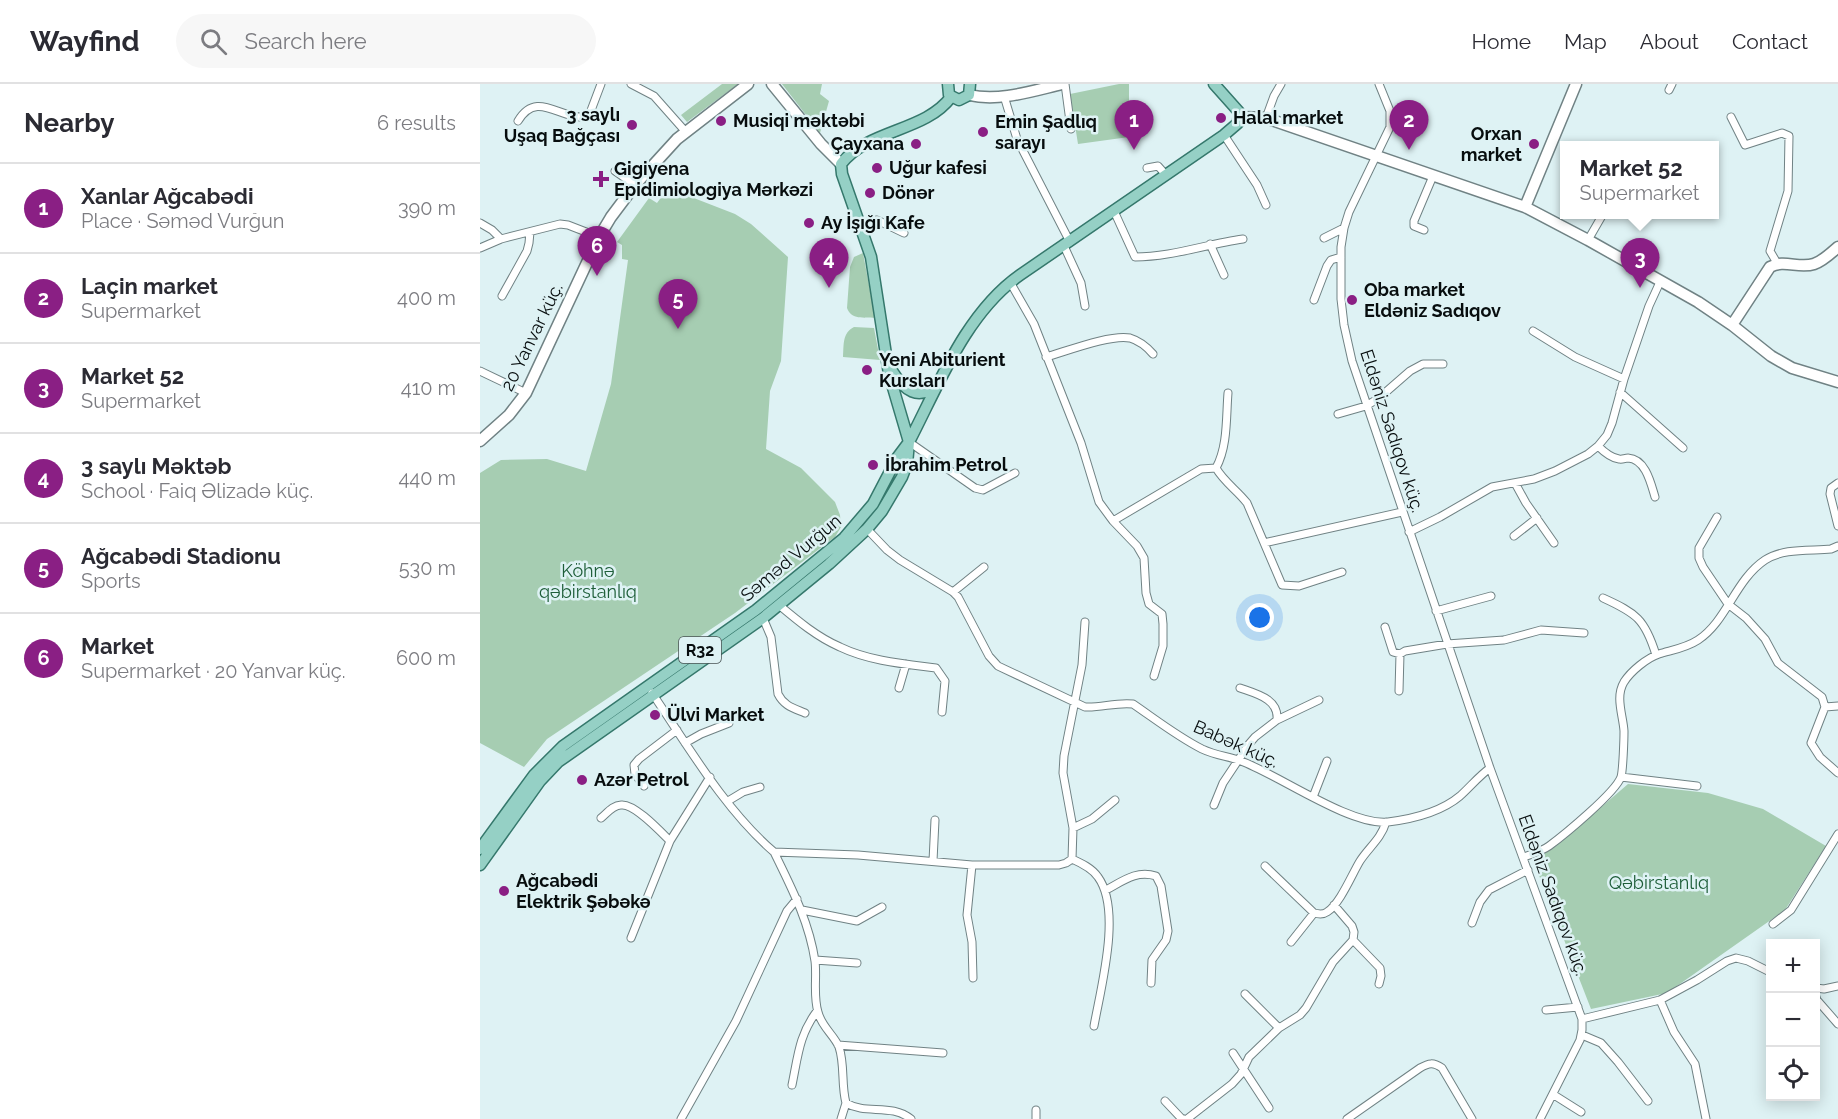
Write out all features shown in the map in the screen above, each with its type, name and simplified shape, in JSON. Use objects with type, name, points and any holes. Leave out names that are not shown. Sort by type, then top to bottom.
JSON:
[{"type":"main road","points":[[948,84],[951,97],[959,100],[970,90]]},
{"type":"main road","points":[[1214,84],[1239,112],[1240,117]]},
{"type":"main road","points":[[909,442],[887,361],[871,257],[842,174],[842,164],[858,149],[937,112],[951,97]]},
{"type":"main road","name":"Səməd Vurğun","points":[[480,865],[551,768],[756,610],[844,538],[873,504],[966,335],[989,303],[1010,282],[1224,135],[1238,123],[1240,117]]},
{"type":"main road","points":[[887,361],[899,382],[911,392],[926,393],[941,382]]},
{"type":"main road","name":"Səməd Vurğun","points":[[480,849],[546,760],[573,738],[763,618],[850,546],[882,511],[902,477],[907,464],[909,442]]},
{"type":"street","points":[[518,121],[524,110],[536,106],[545,106],[568,115],[586,117],[590,113],[601,84]]},
{"type":"street","points":[[631,84],[654,96],[685,131]]},
{"type":"street","name":"20 Yanvar küç.","points":[[480,441],[508,415],[526,393],[598,237],[610,217],[685,131],[748,84]]},
{"type":"street","points":[[772,84],[821,144],[842,164]]},
{"type":"street","points":[[970,90],[989,98],[1064,84],[1071,129]]},
{"type":"street","points":[[1266,118],[1281,84]]},
{"type":"street","name":"Eldəniz Sadıqov küç.","points":[[1379,84],[1391,118],[1390,127],[1349,212],[1344,228],[1341,257],[1341,299],[1344,325],[1366,406],[1436,612],[1490,768],[1582,1019],[1582,1035],[1540,1119]]},
{"type":"street","points":[[1525,207],[1576,84]]},
{"type":"street","points":[[1004,96],[1017,138],[1067,244],[1081,283],[1084,306]]},
{"type":"street","points":[[1240,117],[1266,118],[1525,207],[1698,302],[1771,356],[1792,368],[1838,382]]},
{"type":"street","points":[[1731,117],[1745,145],[1782,133],[1789,136],[1788,191],[1770,250],[1777,263]]},
{"type":"street","points":[[1224,135],[1257,186],[1266,206]]},
{"type":"street","points":[[1148,168],[1158,166],[1166,175]]},
{"type":"street","points":[[615,171],[635,186]]},
{"type":"street","points":[[1424,230],[1414,226],[1414,220],[1433,176]]},
{"type":"street","points":[[1114,211],[1135,257],[1152,257],[1243,239]]},
{"type":"street","points":[[1588,240],[1600,219]]},
{"type":"street","points":[[860,224],[877,220],[904,233]]},
{"type":"street","points":[[480,223],[501,239]]},
{"type":"street","points":[[480,248],[501,239],[547,227],[568,225],[598,237]]},
{"type":"street","points":[[1324,237],[1344,228]]},
{"type":"street","points":[[502,296],[527,251],[530,232]]},
{"type":"street","points":[[1210,244],[1224,275]]},
{"type":"street","points":[[1732,325],[1765,272],[1777,263],[1808,266],[1816,264],[1838,247]]},
{"type":"street","points":[[1314,300],[1327,266],[1331,260],[1341,257]]},
{"type":"street","points":[[1010,282],[1034,324],[1081,443],[1099,501],[1113,521],[1137,546],[1144,558],[1149,604],[1162,614],[1164,624],[1163,646],[1154,676]]},
{"type":"street","points":[[1409,532],[1440,517],[1485,490],[1534,479],[1555,471],[1588,454],[1598,446],[1607,435],[1612,423],[1624,379],[1649,306],[1660,282]]},
{"type":"street","points":[[1533,331],[1575,357],[1624,379]]},
{"type":"street","points":[[1046,357],[1106,339],[1127,338],[1145,345],[1153,354]]},
{"type":"street","points":[[1338,414],[1366,406],[1379,398],[1410,371],[1424,364],[1443,364]]},
{"type":"street","points":[[480,371],[526,393]]},
{"type":"street","points":[[1620,392],[1683,448]]},
{"type":"street","points":[[1216,468],[1223,446],[1228,393]]},
{"type":"street","points":[[909,442],[975,488],[983,490],[1015,472]]},
{"type":"street","points":[[1598,446],[1614,458],[1621,460],[1628,458],[1637,461],[1649,476],[1655,497]]},
{"type":"street","points":[[1113,521],[1201,469],[1216,468]]},
{"type":"street","points":[[1216,468],[1223,480],[1247,503],[1282,585],[1299,586],[1342,572]]},
{"type":"street","points":[[1515,483],[1554,543]]},
{"type":"street","points":[[1838,483],[1831,488],[1830,494],[1838,526]]},
{"type":"street","points":[[1264,543],[1402,512]]},
{"type":"street","points":[[1717,517],[1699,548],[1698,558],[1728,604],[1746,618],[1765,639],[1778,663],[1822,697],[1825,707],[1811,743],[1820,757],[1838,773]]},
{"type":"street","points":[[1514,536],[1537,518]]},
{"type":"street","points":[[867,529],[900,560],[953,592],[984,567]]},
{"type":"street","points":[[1524,857],[1547,847],[1608,793],[1621,777],[1624,732],[1619,699],[1624,682],[1639,666],[1656,655],[1698,640],[1712,627],[1745,579],[1766,560],[1787,552],[1831,549],[1838,546]]},
{"type":"street","name":"Babək küç.","points":[[953,592],[958,597],[988,656],[998,666],[1085,707],[1133,704],[1202,749],[1221,757],[1239,760],[1365,820],[1386,822],[1443,808],[1459,797],[1490,768]]},
{"type":"street","points":[[1436,612],[1491,596]]},
{"type":"street","points":[[1603,598],[1629,610],[1643,624],[1650,636],[1656,655]]},
{"type":"street","points":[[779,605],[811,631],[841,648],[864,656],[936,668],[945,681],[942,712]]},
{"type":"street","points":[[763,618],[771,636],[778,693],[788,706],[806,712]]},
{"type":"street","points":[[1072,859],[1073,828],[1063,773],[1064,756],[1082,665],[1085,622]]},
{"type":"street","points":[[1385,627],[1393,652],[1400,654],[1405,651],[1448,644],[1504,640],[1541,630],[1584,633]]},
{"type":"street","points":[[1400,654],[1400,691]]},
{"type":"street","points":[[898,688],[906,664]]},
{"type":"street","points":[[1240,688],[1267,698],[1278,713],[1277,720]]},
{"type":"street","points":[[650,690],[685,743],[728,801],[752,832],[774,852],[802,910],[815,960],[817,1011],[826,1030],[838,1045],[846,1102],[841,1119]]},
{"type":"street","points":[[1214,805],[1223,783],[1255,737],[1277,720],[1319,700]]},
{"type":"street","points":[[1825,707],[1838,706]]},
{"type":"street","points":[[685,743],[729,723]]},
{"type":"street","points":[[644,786],[635,774],[634,765],[677,730]]},
{"type":"street","points":[[1313,797],[1327,761]]},
{"type":"street","points":[[631,938],[670,841],[710,777]]},
{"type":"street","points":[[1621,777],[1697,786]]},
{"type":"street","points":[[728,801],[743,792],[760,788]]},
{"type":"street","points":[[1073,828],[1092,819],[1115,800]]},
{"type":"street","points":[[601,818],[614,806],[622,804],[631,806],[670,841]]},
{"type":"street","points":[[933,861],[935,819]]},
{"type":"street","points":[[1265,866],[1314,913],[1320,915],[1326,913],[1334,905],[1362,858],[1377,842],[1386,822]]},
{"type":"street","points":[[1773,924],[1791,910],[1838,834]]},
{"type":"street","points":[[774,852],[858,855],[972,866],[1059,865],[1072,859]]},
{"type":"street","points":[[1072,859],[1087,866],[1097,875],[1106,890],[1110,905],[1108,949],[1094,1026]]},
{"type":"street","points":[[972,866],[967,915],[972,942],[973,978]]},
{"type":"street","points":[[1472,923],[1480,902],[1489,890],[1528,870]]},
{"type":"street","points":[[1106,890],[1136,874],[1147,873],[1155,876],[1161,886],[1168,931],[1166,940],[1152,960],[1151,983]]},
{"type":"street","points":[[681,1119],[736,1022],[787,911],[797,899]]},
{"type":"street","points":[[1165,1101],[1181,1118],[1185,1119],[1232,1084],[1244,1069],[1249,1057],[1279,1028],[1300,1015],[1333,962],[1353,940],[1352,926],[1334,905]]},
{"type":"street","points":[[802,910],[857,921],[882,907]]},
{"type":"street","points":[[1291,942],[1314,913]]},
{"type":"street","points":[[1353,940],[1380,968],[1379,984]]},
{"type":"street","points":[[1582,1019],[1660,1000],[1726,961],[1736,958],[1766,970]]},
{"type":"street","points":[[815,960],[857,963]]},
{"type":"street","points":[[1820,989],[1838,986]]},
{"type":"street","points":[[1245,994],[1279,1028]]},
{"type":"street","points":[[1660,1000],[1674,1032],[1695,1065],[1706,1119]]},
{"type":"street","points":[[1820,1004],[1838,1024]]},
{"type":"street","points":[[1546,1010],[1578,1007]]},
{"type":"street","points":[[792,1085],[801,1039],[806,1026],[817,1011]]},
{"type":"street","points":[[1582,1035],[1601,1043],[1648,1101]]},
{"type":"street","points":[[838,1045],[943,1053]]},
{"type":"street","points":[[1233,1053],[1269,1108]]},
{"type":"street","points":[[1347,1119],[1420,1068],[1434,1063],[1442,1068],[1472,1119]]},
{"type":"street","points":[[1554,1095],[1581,1112]]},
{"type":"street","points":[[846,1102],[853,1107],[897,1110],[911,1119]]},
{"type":"street","points":[[1036,1110],[1036,1119]]},
{"type":"green space","points":[[722,84],[738,84],[687,122],[681,115]]},
{"type":"green space","points":[[782,84],[822,84],[820,94],[829,101],[820,133]]},
{"type":"green space","points":[[1129,84],[1129,137],[1078,144],[1070,94]]},
{"type":"green space","name":"Köhnə qəbirstanlıq","points":[[668,188],[735,214],[751,224],[788,257],[781,361],[770,391],[766,449],[801,468],[835,502],[840,515],[841,527],[835,537],[735,613],[547,739],[524,767],[480,743],[480,473],[501,460],[547,459],[586,471],[611,384],[628,260],[622,259],[622,245],[617,242],[649,198],[657,203]]},
{"type":"green space","points":[[863,253],[875,318],[855,316],[847,308],[850,267],[854,257]]},
{"type":"green space","points":[[854,327],[874,328],[880,360],[843,357],[847,333]]},
{"type":"green space","name":"Qəbirstanlıq","points":[[1628,784],[1708,793],[1763,809],[1826,846],[1785,910],[1667,993],[1591,1009],[1533,860],[1556,846]]},
{"type":"place","name":"Halal market","points":[[1221,118]]},
{"type":"place","name":"Musiqi məktəbi","points":[[721,121]]},
{"type":"place","name":"3 saylı Uşaq Bağçası","points":[[632,125]]},
{"type":"place","name":"Emin Şadlıq sarayı","points":[[983,132]]},
{"type":"place","name":"Çayxana","points":[[916,144]]},
{"type":"place","name":"Orxan market","points":[[1534,144]]},
{"type":"place","name":"Xanlar Ağcabədi","points":[[1134,150]]},
{"type":"place","name":"Laçin market","points":[[1409,150]]},
{"type":"place","name":"Uğur kafesi","points":[[877,168]]},
{"type":"place","name":"Gigiyena Epidimiologiya Mərkəzi","points":[[601,179]]},
{"type":"place","name":"Dönər","points":[[870,193]]},
{"type":"place","name":"Ay İşığı Kafe","points":[[809,223]]},
{"type":"place","name":"Market","points":[[597,276]]},
{"type":"place","name":"3 saylı Məktəb","points":[[829,288]]},
{"type":"place","name":"Market 52","points":[[1640,288]]},
{"type":"place","name":"Oba market Eldəniz Sadıqov","points":[[1352,300]]},
{"type":"place","name":"Ağcabədi Stadionu","points":[[678,329]]},
{"type":"place","name":"Yeni Abiturient Kursları","points":[[867,370]]},
{"type":"place","name":"İbrahim Petrol","points":[[873,465]]},
{"type":"place","name":"Ülvi Market","points":[[655,715]]},
{"type":"place","name":"Azər Petrol","points":[[582,780]]},
{"type":"place","name":"Ağcabədi Elektrik Şəbəkə","points":[[504,891]]}]
